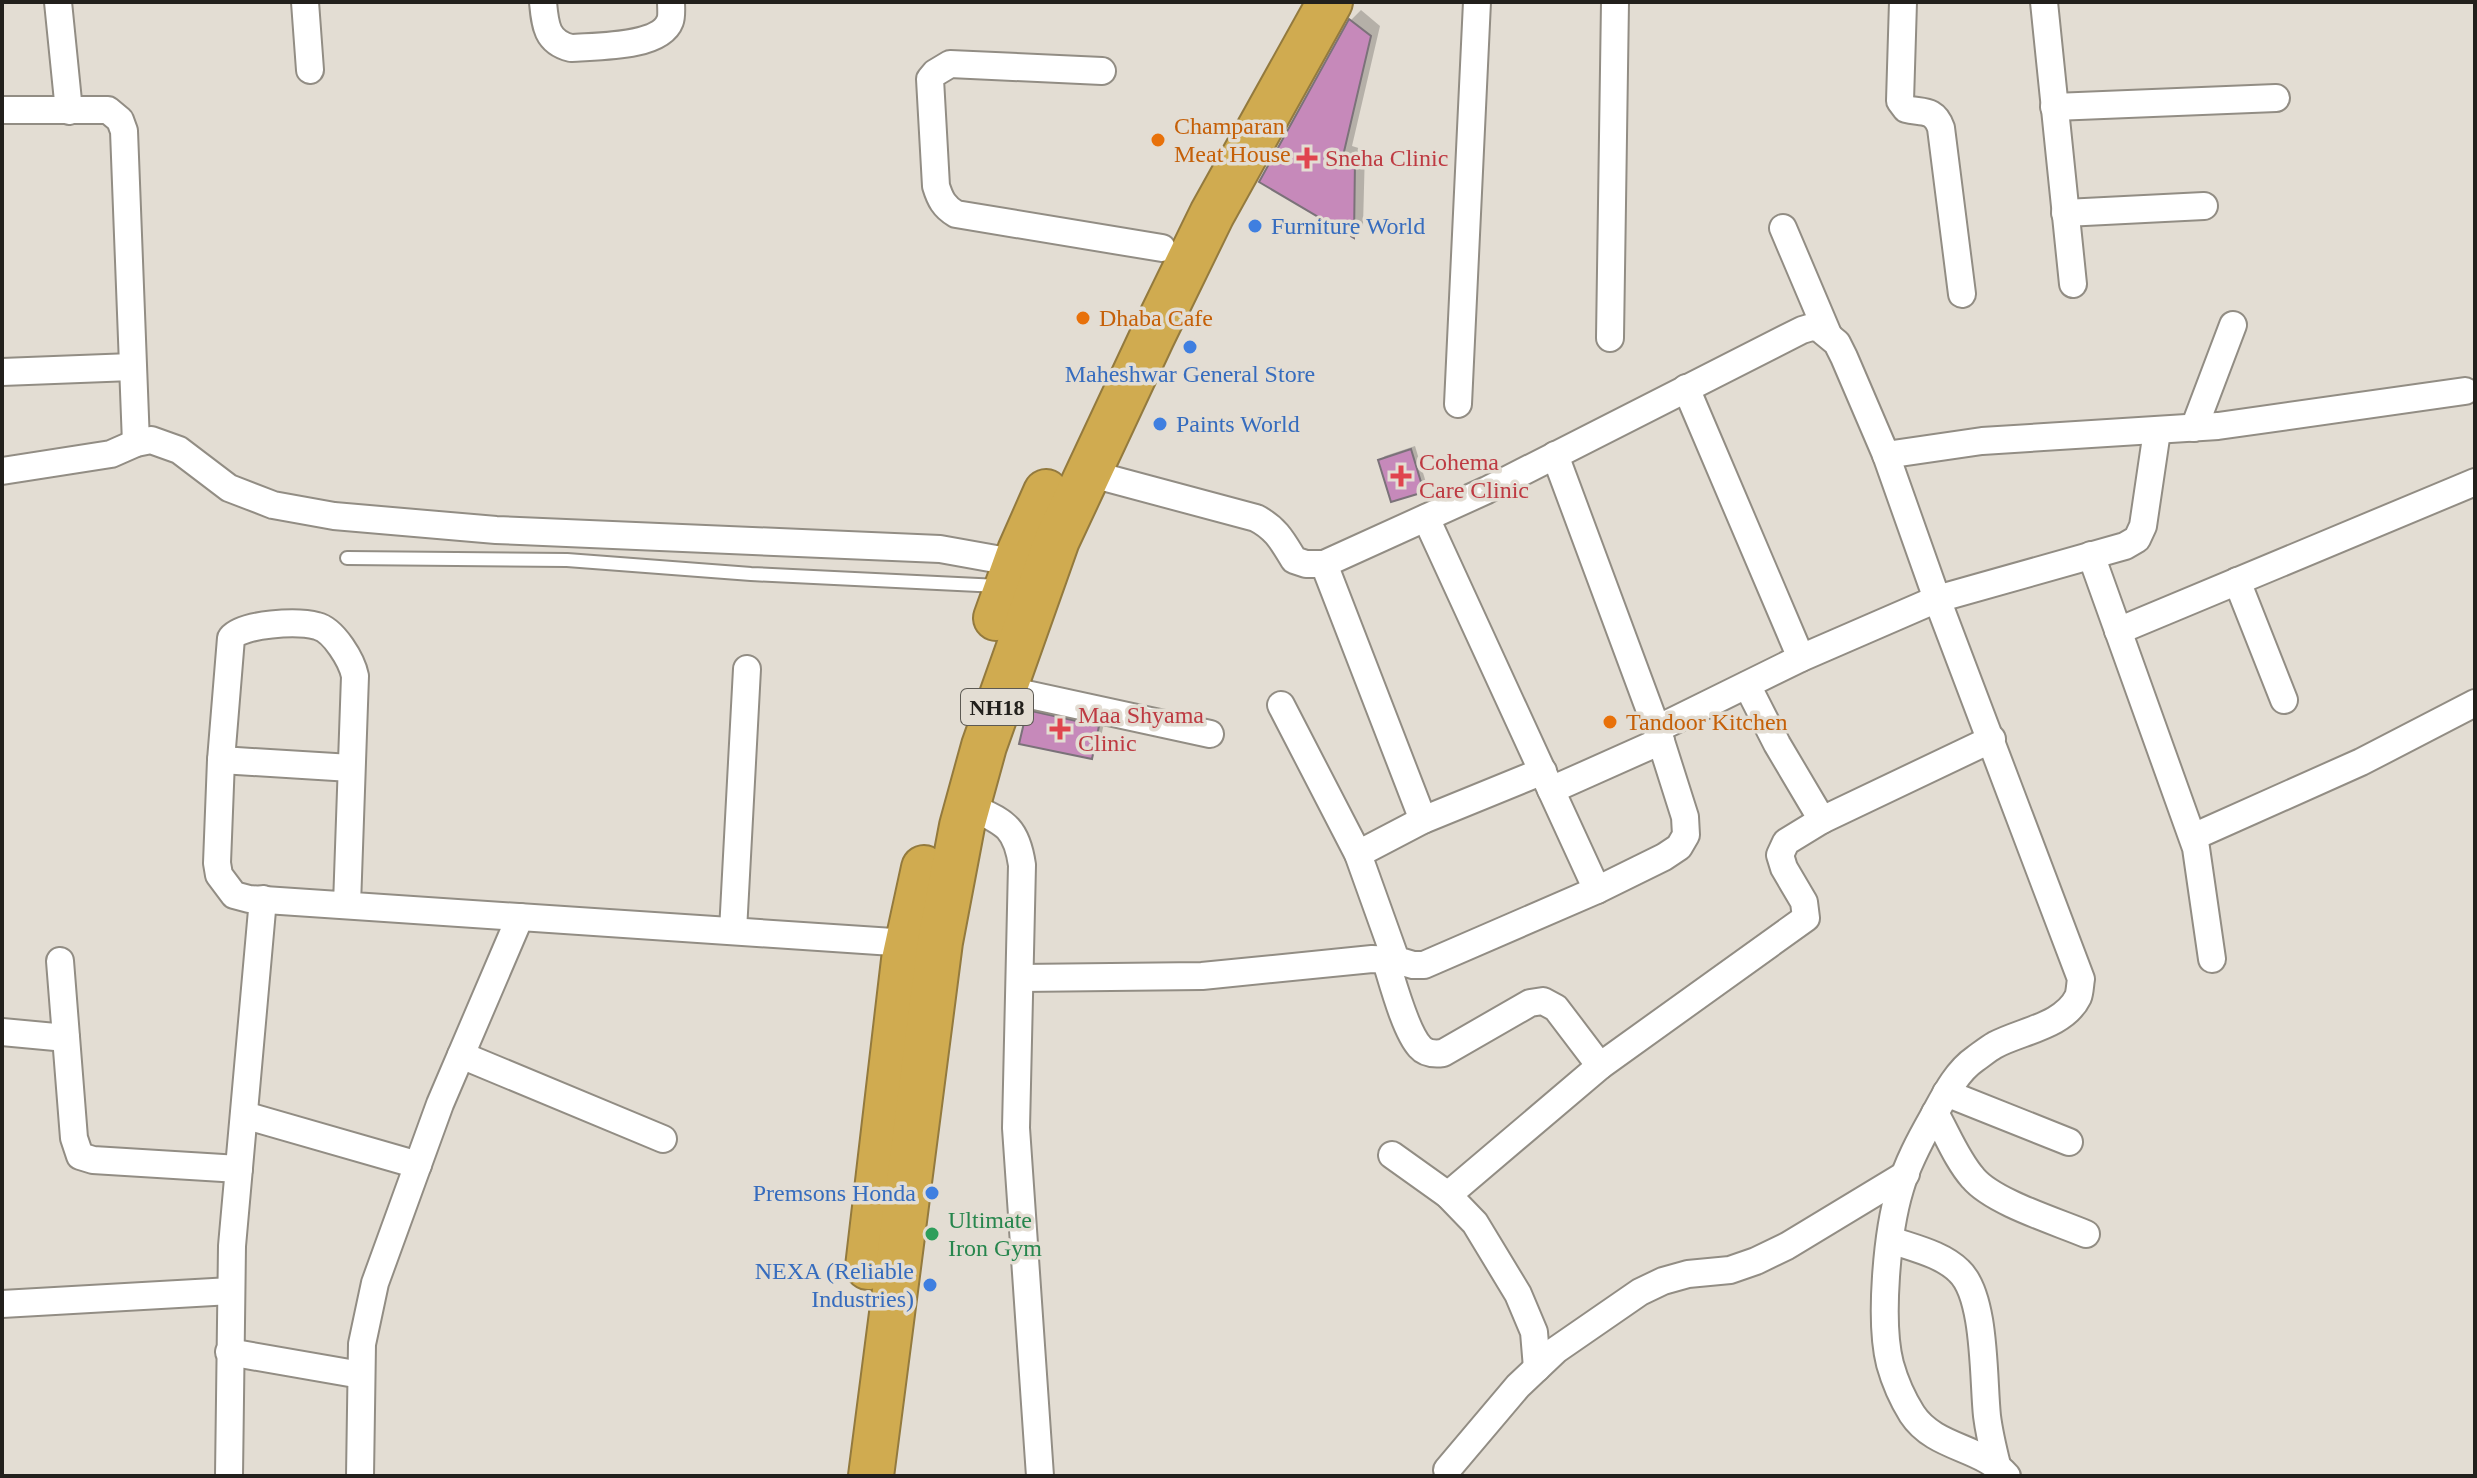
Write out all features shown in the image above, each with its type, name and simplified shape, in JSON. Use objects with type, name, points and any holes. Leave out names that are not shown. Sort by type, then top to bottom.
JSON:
[{"type":"highway","name":"NH18","points":[[842,1476],[887,1115],[896,1018],[908,943],[953,750],[1096,385],[1162,248],[1299,2]]},
{"type":"highway","name":"NH18","points":[[871,1476],[940,942],[968,805],[1003,689],[1023,573],[1088,473],[1212,214],[1330,2]]},
{"type":"street","points":[[58,2],[69,111]]},
{"type":"street","points":[[305,2],[310,70]]},
{"type":"street","points":[[543,2],[550,38],[560,46],[571,48],[650,40],[670,21],[671,2]]},
{"type":"street","points":[[1458,404],[1477,2]]},
{"type":"street","points":[[1610,338],[1615,2]]},
{"type":"street","points":[[1903,2],[1900,101],[1906,109],[1927,110],[1934,115],[1941,128],[1962,294]]},
{"type":"street","points":[[2044,2],[2073,284]]},
{"type":"street","points":[[1102,71],[950,64],[935,73],[930,79],[939,198],[946,209],[956,214],[1162,248]]},
{"type":"street","points":[[2054,107],[2276,98]]},
{"type":"street","points":[[2,110],[108,110],[120,120],[124,131],[136,443]]},
{"type":"street","points":[[2065,213],[2204,206]]},
{"type":"street","points":[[1783,228],[1828,334]]},
{"type":"street","points":[[2194,428],[2233,325]]},
{"type":"street","points":[[1088,473],[1256,518],[1279,534],[1294,560],[1324,564],[1555,455],[1802,330],[1812,327],[1828,334],[1837,343],[1886,455],[1937,599],[2081,979],[2078,997],[2060,1017],[1995,1045],[1970,1063],[1941,1103],[1906,1174],[1892,1221],[1886,1333],[1889,1361],[1899,1392],[1914,1417],[1934,1438],[2002,1470]]},
{"type":"street","points":[[2,372],[132,367]]},
{"type":"street","points":[[1686,388],[1801,658]]},
{"type":"street","points":[[1886,455],[1982,441],[2194,428],[2465,391]]},
{"type":"street","points":[[1358,854],[1423,820],[1547,781],[1659,735],[1801,658],[1937,599],[2125,546],[2137,539],[2143,526],[2157,431]]},
{"type":"street","points":[[2,471],[111,454],[151,440],[179,450],[229,488],[273,505],[334,516],[496,530],[940,549],[1023,573]]},
{"type":"street","points":[[1020,978],[1202,976],[1390,959],[1424,965],[1597,890],[1679,847],[1686,835],[1685,817],[1659,735],[1555,455]]},
{"type":"street","points":[[2118,631],[2475,482]]},
{"type":"street","points":[[1426,518],[1597,890]]},
{"type":"street","points":[[2091,555],[2193,837],[2212,959]]},
{"type":"street","points":[[1324,564],[1423,820]]},
{"type":"street","points":[[2237,581],[2284,700]]},
{"type":"street","points":[[347,905],[355,676],[352,663],[326,630],[318,626],[250,627],[237,631],[231,638],[221,760],[217,863],[219,875],[234,895],[347,905],[908,943]]},
{"type":"street","points":[[733,931],[747,669]]},
{"type":"street","points":[[1747,685],[1777,744],[1822,820]]},
{"type":"street","points":[[1003,689],[1210,734]]},
{"type":"street","points":[[2193,837],[2361,762],[2475,703]]},
{"type":"street","points":[[1281,705],[1358,854],[1410,1028],[1421,1048],[1433,1054],[1443,1053],[1530,1003],[1543,1001],[1556,1008],[1600,1066]]},
{"type":"street","points":[[1448,1195],[1600,1066],[1806,918],[1804,902],[1780,855],[1786,842],[1822,820],[1992,739]]},
{"type":"street","points":[[221,760],[351,768]]},
{"type":"street","points":[[968,805],[1007,824],[1019,841],[1022,865],[1016,1128],[1040,1476]]},
{"type":"street","points":[[229,1476],[231,1291],[263,899]]},
{"type":"street","points":[[360,1476],[362,1344],[375,1283],[461,1055],[520,917]]},
{"type":"street","points":[[60,961],[74,1138],[80,1156],[93,1160],[239,1169]]},
{"type":"street","points":[[2,1032],[66,1038]]},
{"type":"street","points":[[461,1055],[663,1139]]},
{"type":"street","points":[[1941,1103],[2069,1142]]},
{"type":"street","points":[[1941,1103],[1963,1164],[1974,1181],[1992,1194],[2086,1234]]},
{"type":"street","points":[[244,1115],[418,1165]]},
{"type":"street","points":[[1392,1155],[1448,1195],[1475,1223],[1518,1294],[1534,1332],[1537,1368]]},
{"type":"street","points":[[1447,1470],[1518,1386],[1556,1350],[1640,1292],[1688,1274],[1730,1270],[1756,1261],[1787,1246],[1906,1174]]},
{"type":"street","points":[[1891,1240],[1934,1255],[1958,1270],[1972,1288],[1978,1312],[1987,1420],[2002,1470]]},
{"type":"street","points":[[2,1304],[231,1291]]},
{"type":"street","points":[[229,1352],[361,1375]]},
{"type":"lane","points":[[347,558],[567,560],[751,574],[1023,573]]},
{"type":"building","points":[[1349,19],[1371,36],[1343,156],[1355,160],[1354,238],[1259,182]]},
{"type":"building","points":[[1411,449],[1424,492],[1391,502],[1378,460]]},
{"type":"building","points":[[1027,710],[1099,726],[1092,759],[1019,744]]},
{"type":"place","name":"Champaran Meat House","points":[[1158,140]]},
{"type":"place","name":"Sneha Clinic","points":[[1307,158]]},
{"type":"place","name":"Furniture World","points":[[1255,226]]},
{"type":"place","name":"Dhaba Cafe","points":[[1083,318]]},
{"type":"place","name":"Maheshwar General Store","points":[[1190,347]]},
{"type":"place","name":"Paints World","points":[[1160,424]]},
{"type":"place","name":"Cohema Care Clinic","points":[[1401,476]]},
{"type":"place","name":"Tandoor Kitchen","points":[[1610,722]]},
{"type":"place","name":"Maa Shyama Clinic","points":[[1060,729]]},
{"type":"place","name":"Premsons Honda","points":[[932,1193]]},
{"type":"place","name":"Ultimate Iron Gym","points":[[932,1234]]},
{"type":"place","name":"NEXA (Reliable Industries)","points":[[930,1285]]}]
